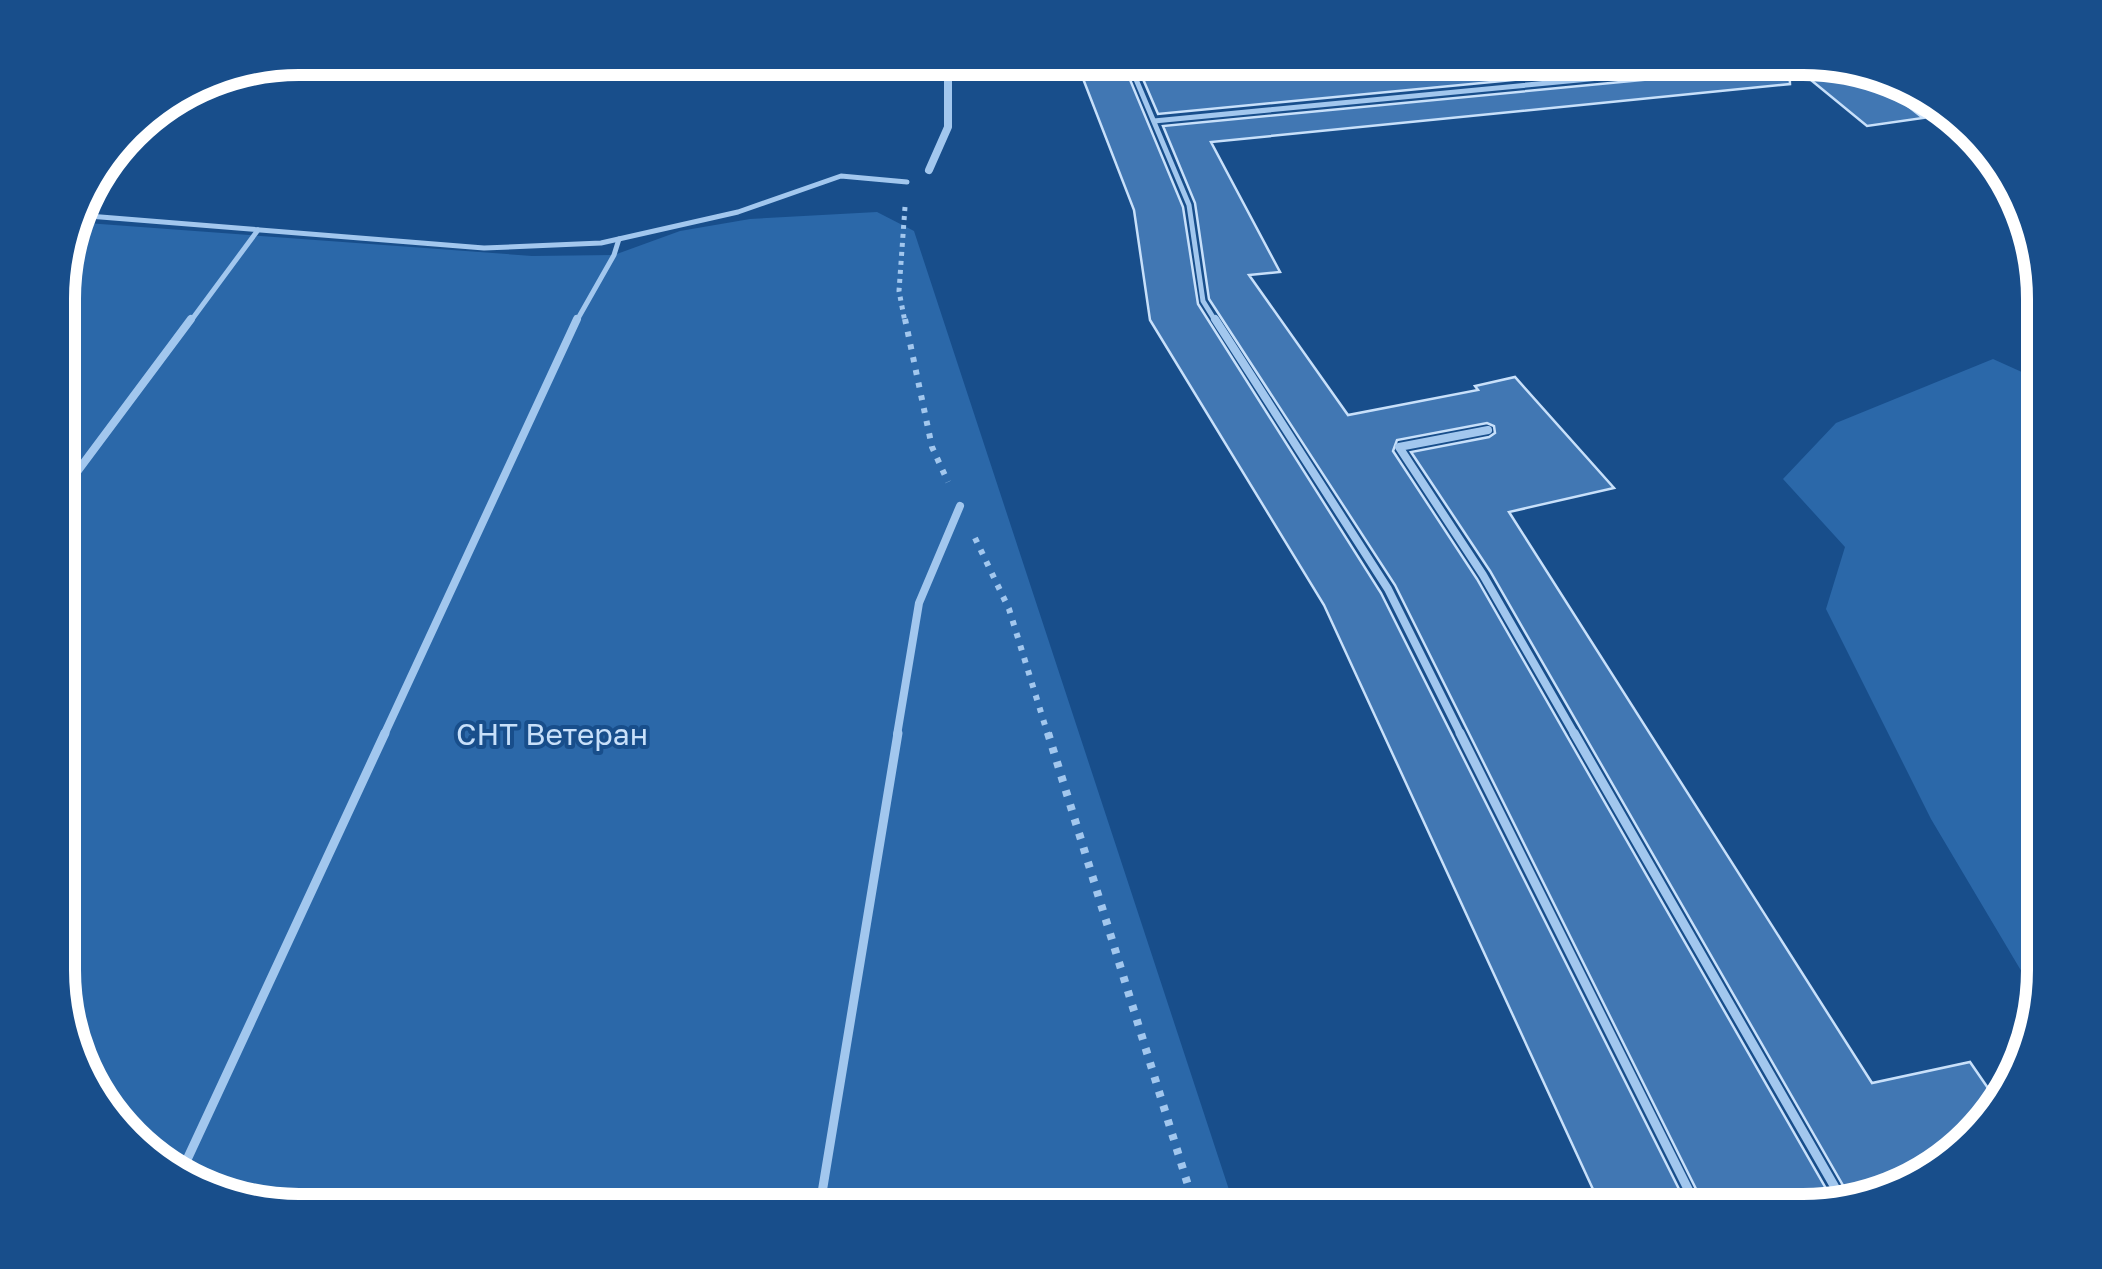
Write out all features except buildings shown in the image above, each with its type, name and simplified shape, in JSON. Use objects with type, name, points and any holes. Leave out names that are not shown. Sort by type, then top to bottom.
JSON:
[{"type":"street","points":[[929,170],[948,127],[948,75]]},
{"type":"lane","points":[[1134,75],[1188,206],[1203,301],[1388,589],[1690,1194]]},
{"type":"lane","points":[[1154,121],[1631,75]]},
{"type":"lane","points":[[91,215],[484,248],[619,239],[738,212],[841,176],[906,182]]},
{"type":"lane","points":[[75,476],[258,230]]},
{"type":"lane","points":[[185,1163],[588,296],[614,255],[619,239]]},
{"type":"lane","points":[[1488,430],[1399,447],[1483,575],[1837,1191]]},
{"type":"lane","points":[[822,1194],[919,603],[960,506]]},
{"type":"path","points":[[906,182],[900,291],[932,447],[1009,609],[1191,1194]]},
{"type":"green space","name":"СНТ Ветеран","points":[[877,212],[914,231],[1230,1194],[299,1194],[241,1186],[187,1164],[141,1128],[113,1095],[92,1056],[77,999],[75,299],[79,255],[88,223],[532,256],[614,255],[680,231],[750,219]]},
{"type":"green space","points":[[1993,359],[2027,374],[2027,981],[1931,819],[1826,609],[1845,547],[1783,479],[1836,423]]}]
